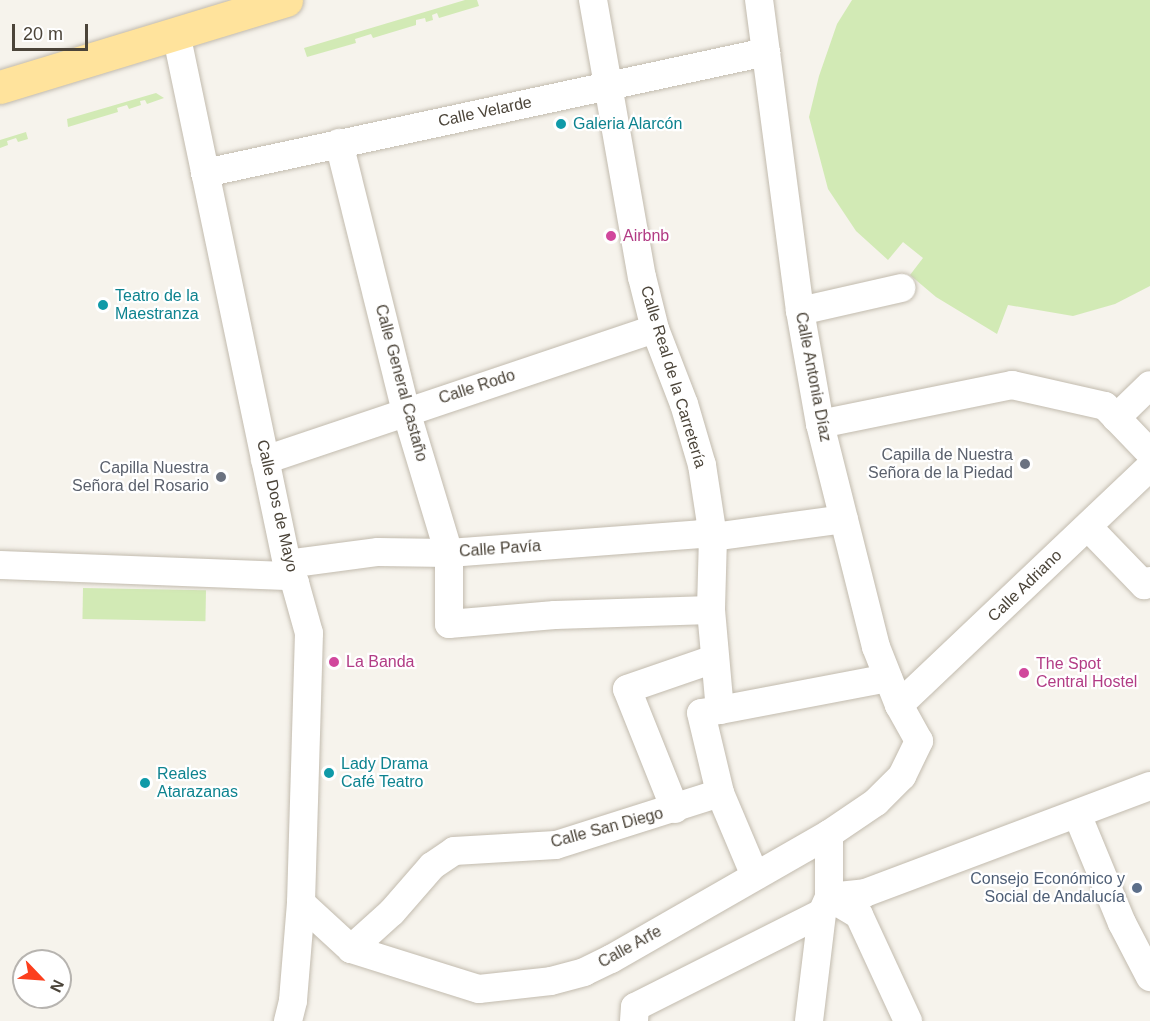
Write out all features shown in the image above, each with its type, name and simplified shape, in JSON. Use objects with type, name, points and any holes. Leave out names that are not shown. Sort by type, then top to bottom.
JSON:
[{"type":"main road","points":[[0,87],[286,0]]},
{"type":"street","name":"Calle Real de la Carretería","points":[[593,0],[642,277],[655,329],[684,404],[702,465],[713,537],[711,610],[720,710]]},
{"type":"street","name":"Calle Antonia Díaz","points":[[759,0],[800,311],[820,424],[876,647],[899,705],[920,741]]},
{"type":"street","name":"Calle Dos de Mayo","points":[[176,33],[265,460],[290,570],[309,633],[301,903],[293,1001],[288,1021]]},
{"type":"street","name":"Calle Velarde","points":[[205,173],[766,52]]},
{"type":"street","name":"Calle General Castaño","points":[[339,143],[406,411],[449,553],[449,624],[555,615],[711,610]]},
{"type":"street","points":[[800,311],[901,288]]},
{"type":"street","name":"Calle Rodo","points":[[265,460],[655,329]]},
{"type":"street","points":[[820,424],[1012,385],[1105,406],[1150,453]]},
{"type":"street","points":[[1116,418],[1150,385]]},
{"type":"street","name":"Calle Adriano","points":[[899,705],[1150,467]]},
{"type":"street","name":"Calle Pavía","points":[[0,565],[290,570],[378,552],[449,553],[700,534],[713,537],[844,519]]},
{"type":"street","points":[[1088,527],[1144,585],[1150,581]]},
{"type":"street","points":[[675,809],[627,689],[714,659]]},
{"type":"street","points":[[755,876],[720,793],[701,713],[888,678]]},
{"type":"street","name":"Calle Arfe","points":[[301,903],[351,949],[479,989],[551,981],[584,972],[611,959],[829,834],[876,802],[896,783],[920,741]]},
{"type":"street","points":[[634,1021],[635,1007],[826,905],[865,893],[1150,786]]},
{"type":"street","name":"Calle San Diego","points":[[351,949],[392,912],[432,866],[454,850],[556,845],[720,793]]},
{"type":"street","points":[[1077,814],[1122,923],[1150,977]]},
{"type":"street","points":[[809,1021],[826,905],[829,834]]},
{"type":"street","points":[[826,905],[859,915],[908,1021]]},
{"type":"green space","points":[[465,0],[477,0],[479,6],[439,18],[437,13],[432,15],[433,20],[426,22],[425,18],[416,20],[416,25],[373,38],[371,34],[355,39],[356,43],[307,57],[304,48]]},
{"type":"green space","points":[[852,0],[1150,0],[1150,286],[1115,304],[1073,316],[1008,305],[997,334],[936,297],[910,275],[923,258],[903,242],[888,260],[856,231],[828,189],[809,117],[819,76],[837,24]]},
{"type":"green space","points":[[156,93],[164,98],[147,104],[145,100],[140,101],[141,105],[129,109],[127,105],[117,108],[118,112],[68,127],[67,119]]},
{"type":"green space","points":[[26,132],[28,139],[18,142],[16,138],[7,141],[8,145],[0,148],[0,140]]},
{"type":"green space","points":[[83,588],[206,590],[205,621],[82,619]]},
{"type":"place","name":"Galeria Alarcón","points":[[561,124]]},
{"type":"place","name":"Airbnb","points":[[611,236]]},
{"type":"place","name":"Teatro de la Maestranza","points":[[103,305]]},
{"type":"place","name":"Capilla de Nuestra Señora de la Piedad","points":[[1025,464]]},
{"type":"place","name":"Capilla Nuestra Señora del Rosario","points":[[221,477]]},
{"type":"place","name":"La Banda","points":[[334,662]]},
{"type":"place","name":"The Spot Central Hostel","points":[[1024,673]]},
{"type":"place","name":"Lady Drama Café Teatro","points":[[329,773]]},
{"type":"place","name":"Reales Atarazanas","points":[[145,783]]},
{"type":"place","name":"Consejo Económico y Social de Andalucía","points":[[1137,888]]}]
